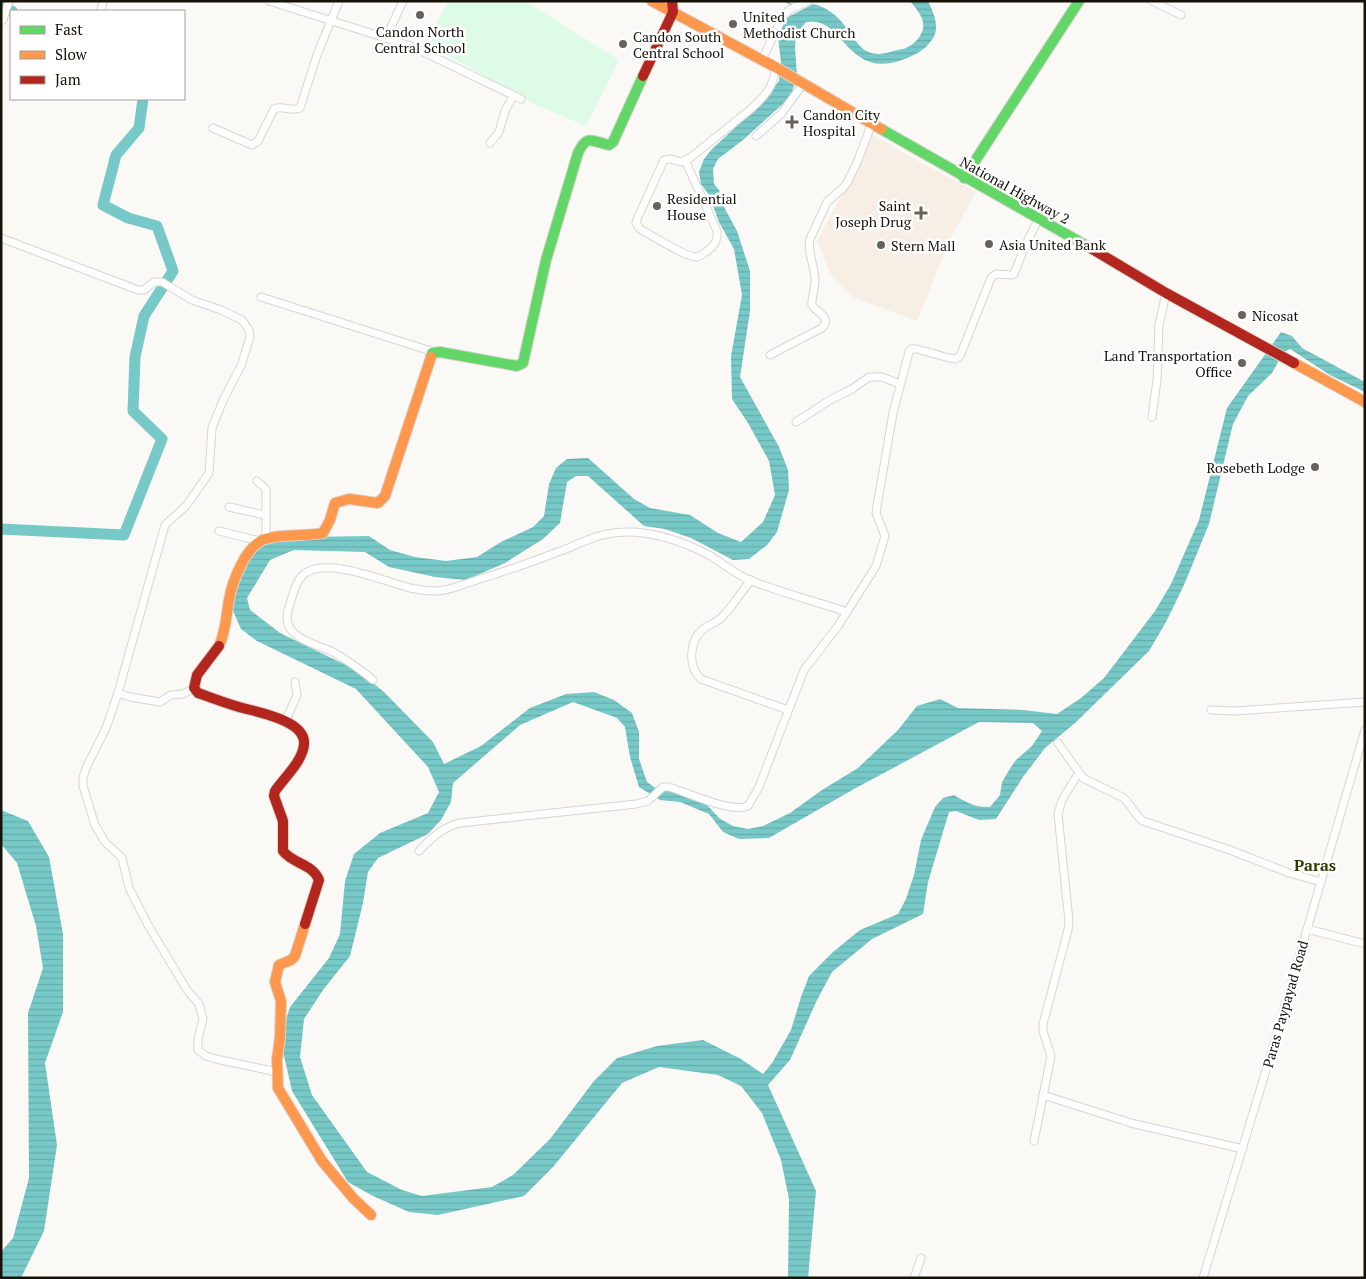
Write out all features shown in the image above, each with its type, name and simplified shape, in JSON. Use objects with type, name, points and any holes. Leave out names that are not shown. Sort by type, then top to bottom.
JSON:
[{"type":"street","points":[[269,1],[425,52],[522,99]]},
{"type":"street","points":[[213,128],[252,145],[258,141],[274,109],[278,107],[297,110],[300,108],[330,21],[339,1]]},
{"type":"street","points":[[386,38],[403,1]]},
{"type":"street","name":"National Highway 2","points":[[652,1],[777,68],[964,178],[1039,218],[1166,293],[1365,402]]},
{"type":"street","points":[[261,297],[434,352],[517,366],[523,363],[546,260],[578,153],[583,142],[587,140],[606,145],[612,144],[672,12],[672,1]]},
{"type":"street","points":[[762,60],[778,24],[789,10],[808,1]]},
{"type":"street","points":[[964,178],[1079,1]]},
{"type":"street","points":[[1152,1],[1181,15]]},
{"type":"street","points":[[4,20],[8,4]]},
{"type":"street","points":[[686,160],[717,231],[714,245],[697,257],[684,253],[640,230],[636,223],[664,160],[671,159],[681,162],[686,160],[736,122],[761,101],[774,79],[777,68]]},
{"type":"street","points":[[756,136],[782,114],[801,83]]},
{"type":"street","points":[[490,143],[500,132],[505,111],[514,95]]},
{"type":"street","points":[[770,355],[822,328],[825,324],[826,321],[823,315],[812,305],[811,299],[815,278],[808,245],[827,202],[848,181],[872,123]]},
{"type":"street","points":[[418,850],[438,832],[451,825],[644,803],[663,787],[669,787],[729,806],[740,808],[748,806],[759,787],[804,670],[823,647],[876,566],[885,536],[876,513],[877,506],[900,384],[911,349],[956,359],[960,356],[992,278],[996,274],[1014,274],[1039,218]]},
{"type":"street","points":[[1,238],[138,290],[144,290],[154,282],[165,284],[192,300],[242,320],[249,330],[250,341],[241,366],[224,398],[212,428],[208,473],[186,506],[165,525],[118,692],[106,728],[91,756],[83,777],[85,795],[95,825],[105,842],[122,858],[129,888],[148,925],[187,990],[199,1004],[203,1019],[198,1039],[198,1050],[206,1056],[216,1059],[277,1072]]},
{"type":"street","points":[[1152,417],[1157,380],[1159,325],[1166,293]]},
{"type":"street","points":[[219,531],[263,540],[323,533],[330,520],[335,503],[339,500],[345,499],[374,504],[381,500],[385,496],[428,362],[434,352]]},
{"type":"street","points":[[796,422],[869,377],[882,377],[900,384]]},
{"type":"street","points":[[257,482],[266,489],[263,540],[250,550],[234,583],[229,599],[226,629],[222,640],[218,649],[198,674],[194,682],[194,688],[204,695],[260,712],[285,722],[302,734],[304,743],[302,751],[274,796],[283,821],[283,851],[289,858],[314,871],[319,876],[319,880],[295,956],[292,960],[280,965],[275,978],[274,986],[281,1001],[279,1010],[278,1088],[322,1161],[353,1198],[371,1215]]},
{"type":"street","points":[[229,507],[265,515]]},
{"type":"street","points":[[373,680],[343,658],[300,637],[290,629],[287,619],[288,610],[297,584],[306,572],[322,568],[338,569],[364,573],[409,588],[441,591],[502,573],[560,552],[590,538],[636,531],[661,536],[696,549],[751,580],[847,612]]},
{"type":"street","points":[[751,580],[722,617],[715,624],[705,628],[700,633],[692,650],[694,664],[701,679],[788,710]]},
{"type":"street","points":[[285,722],[297,695],[295,682]]},
{"type":"street","points":[[118,692],[130,697],[160,702],[171,695],[183,694],[194,688]]},
{"type":"street","points":[[1211,710],[1235,711],[1365,702]]},
{"type":"street","name":"Paras Paypayad Road","points":[[1202,1278],[1243,1148],[1365,730]]},
{"type":"street","points":[[1058,743],[1078,774],[1088,781],[1122,797],[1140,819],[1147,823],[1197,838],[1289,873],[1321,882]]},
{"type":"street","points":[[1034,1141],[1052,1056],[1043,1031],[1043,1024],[1069,921],[1058,814],[1062,800],[1078,774]]},
{"type":"street","points":[[1307,929],[1365,944]]},
{"type":"street","points":[[1043,1096],[1110,1118],[1243,1148]]},
{"type":"street","points":[[914,1278],[921,1258]]},
{"type":"shaded area","name":"Stern Mall","points":[[871,133],[976,192],[951,237],[917,321],[853,297],[830,273],[817,241],[845,190]]},
{"type":"green space","points":[[448,1],[525,1],[619,60],[586,126],[536,105],[425,43]]},
{"type":"water","points":[[910,1],[928,1],[936,21],[936,32],[925,48],[914,55],[883,64],[869,62],[857,55],[829,28],[819,22],[806,22],[796,34],[797,76],[792,92],[786,101],[743,140],[718,159],[713,169],[714,184],[719,190],[725,209],[737,231],[750,271],[750,311],[740,377],[779,447],[788,470],[789,490],[777,532],[767,545],[749,559],[733,560],[691,538],[665,529],[644,526],[588,476],[576,476],[567,482],[560,523],[543,539],[505,563],[466,580],[435,577],[389,567],[365,552],[294,550],[270,560],[247,598],[250,610],[280,633],[358,671],[384,692],[433,742],[444,764],[481,746],[530,708],[566,694],[594,692],[614,700],[632,713],[639,732],[639,759],[647,782],[660,791],[674,791],[707,805],[719,818],[733,826],[748,829],[763,826],[790,813],[822,790],[858,768],[898,730],[917,706],[940,699],[958,708],[1023,710],[1057,714],[1081,698],[1104,678],[1155,611],[1171,584],[1199,520],[1227,408],[1281,332],[1292,336],[1302,348],[1365,382],[1365,392],[1330,375],[1290,349],[1283,353],[1272,373],[1248,396],[1233,424],[1209,524],[1184,585],[1149,651],[1075,723],[1045,748],[1023,777],[996,819],[979,820],[956,811],[949,812],[928,882],[923,914],[872,939],[832,972],[790,1060],[768,1085],[816,1191],[808,1278],[788,1278],[789,1199],[781,1160],[762,1113],[741,1086],[718,1075],[659,1067],[622,1083],[553,1167],[524,1196],[438,1215],[409,1212],[373,1196],[348,1182],[292,1091],[280,1038],[290,1007],[329,958],[340,934],[345,881],[354,854],[380,833],[428,813],[439,792],[428,767],[356,689],[257,641],[241,629],[233,611],[234,593],[253,551],[267,542],[305,537],[369,536],[390,550],[415,557],[446,561],[477,557],[501,542],[533,527],[544,516],[549,484],[556,468],[567,459],[588,458],[634,499],[650,508],[690,515],[718,533],[741,542],[763,522],[775,495],[769,461],[732,399],[731,356],[742,295],[734,249],[719,222],[709,195],[701,184],[699,172],[704,159],[712,149],[762,103],[779,81],[781,62],[778,37],[786,18],[813,4],[818,5],[827,9],[839,19],[863,48],[872,53],[881,54],[905,48],[915,42],[920,36],[923,28],[922,19]],"holes":[[[573,702],[617,718],[625,727],[630,757],[639,787],[660,800],[680,802],[709,814],[723,832],[739,839],[769,838],[854,789],[979,722],[1033,723],[1042,731],[1032,746],[1011,767],[1002,782],[1000,795],[990,807],[976,805],[954,795],[943,798],[935,807],[921,840],[914,875],[906,899],[898,914],[860,930],[833,952],[809,976],[791,1030],[772,1063],[763,1074],[741,1059],[703,1040],[657,1046],[617,1058],[594,1081],[550,1139],[513,1175],[492,1187],[422,1196],[402,1190],[367,1172],[312,1095],[300,1057],[304,1019],[323,990],[350,956],[363,903],[368,872],[378,858],[428,834],[441,820],[451,802],[453,783],[520,725]]]},
{"type":"water","points":[[1,810],[28,821],[49,857],[63,934],[63,1012],[45,1063],[57,1145],[44,1231],[21,1278],[1,1278],[1,1252],[13,1238],[29,1178],[28,1013],[43,968],[36,926],[17,863],[1,844]]},
{"type":"waterway","points":[[785,1],[792,5]]},
{"type":"waterway","points":[[1,8],[10,10]]},
{"type":"waterway","points":[[1,529],[124,535],[162,439],[133,411],[135,357],[144,316],[173,271],[157,226],[128,218],[103,205],[116,155],[139,128],[143,100]]},
{"type":"traffic: fast","points":[[964,178],[1079,1]]},
{"type":"traffic: fast","points":[[431,357],[432,353],[440,352],[517,366],[523,363],[546,260],[578,153],[584,143],[590,140],[609,145],[613,142],[643,76]]},
{"type":"traffic: fast","points":[[881,129],[1087,246]]},
{"type":"traffic: slow","points":[[652,1],[775,67],[881,129]]},
{"type":"traffic: slow","points":[[219,646],[237,574],[246,556],[258,543],[272,537],[323,533],[330,520],[335,503],[349,499],[378,503],[385,496],[431,357]]},
{"type":"traffic: slow","points":[[1294,363],[1365,402]]},
{"type":"traffic: slow","points":[[305,924],[295,956],[291,960],[279,965],[275,982],[281,1001],[277,1060],[278,1088],[322,1161],[353,1198],[371,1215]]},
{"type":"traffic: jam","points":[[643,76],[673,12],[672,1]]},
{"type":"traffic: jam","points":[[1087,246],[1166,293],[1294,363]]},
{"type":"traffic: jam","points":[[219,646],[197,675],[194,688],[198,693],[279,718],[298,729],[303,736],[304,745],[300,758],[275,791],[274,796],[283,821],[283,851],[292,859],[308,867],[319,880],[305,924]]},
{"type":"place","name":"Candon North Central School","points":[[420,15]]},
{"type":"place","name":"United Methodist Church","points":[[733,24]]},
{"type":"place","name":"Candon South Central School","points":[[623,44]]},
{"type":"place","name":"Candon City Hospital","points":[[792,122]]},
{"type":"place","name":"Residential House","points":[[657,206]]},
{"type":"place","name":"Saint Joseph Drug","points":[[921,213]]},
{"type":"place","name":"Asia United Bank","points":[[989,244]]},
{"type":"place","name":"Stern Mall","points":[[881,245]]},
{"type":"place","name":"Nicosat","points":[[1242,315]]},
{"type":"place","name":"Land Transportation Office","points":[[1242,363]]},
{"type":"place","name":"Rosebeth Lodge","points":[[1315,467]]},
{"type":"district","name":"Paras","points":[[1315,865]]}]
